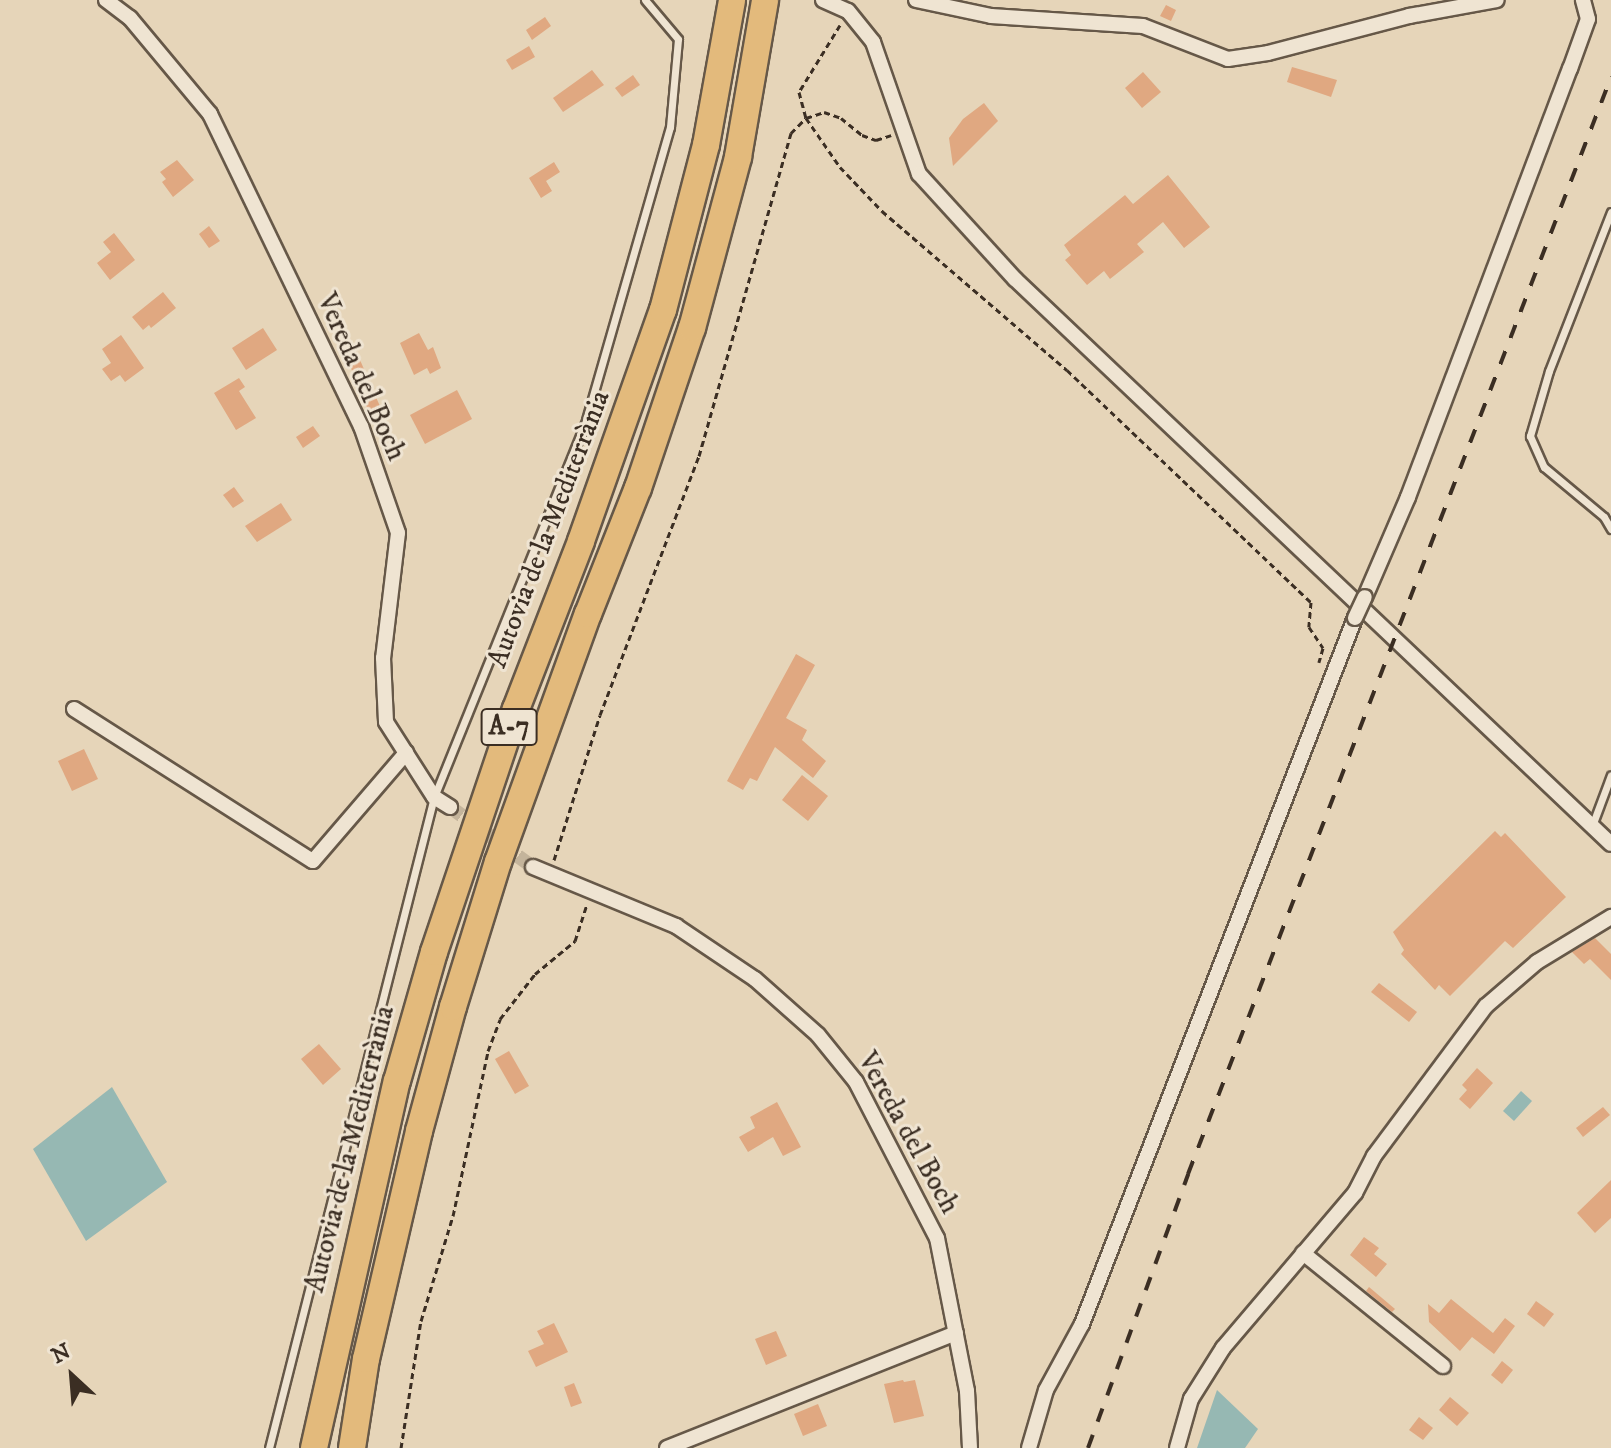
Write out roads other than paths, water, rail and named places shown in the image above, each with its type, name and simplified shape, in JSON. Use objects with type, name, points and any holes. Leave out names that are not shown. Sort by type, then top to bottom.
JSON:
[{"type":"highway","name":"Autovia de la Mediterrània","points":[[314,1448],[397,1081],[430,966],[516,709],[586,527],[663,310],[706,145],[731,7]]},
{"type":"highway","name":"A-7","points":[[352,1448],[366,1359],[419,1131],[453,1007],[498,862],[588,614],[638,488],[692,328],[738,157],[764,8]]},
{"type":"street","name":"Vereda del Boch","points":[[106,0],[130,18],[210,114],[361,426],[398,533],[383,658],[386,722],[434,797],[450,807]]},
{"type":"street","points":[[823,0],[852,6],[873,42],[919,174],[1015,279],[1611,844]]},
{"type":"street","points":[[916,0],[991,16],[1143,26],[1228,59],[1268,53],[1409,16],[1497,0]]},
{"type":"street","points":[[1029,1448],[1046,1390],[1082,1324],[1355,618],[1408,497],[1588,19],[1583,0]]},
{"type":"street","points":[[74,709],[313,861],[406,753]]},
{"type":"street","name":"Vereda del Boch","points":[[533,867],[549,877],[676,926],[755,979],[818,1035],[856,1082],[937,1238],[967,1391],[970,1448]]},
{"type":"street","points":[[1177,1448],[1191,1399],[1223,1348],[1355,1193],[1374,1156],[1486,1006],[1537,962],[1611,917]]},
{"type":"street","points":[[1303,1253],[1443,1366]]},
{"type":"street","points":[[667,1448],[956,1333]]},
{"type":"lane","points":[[269,1448],[434,797],[586,420],[670,127],[678,39],[645,0]]},
{"type":"lane","points":[[1611,212],[1549,371],[1530,436],[1544,467],[1604,517],[1611,529]]},
{"type":"lane","points":[[1592,826],[1611,775]]},
{"type":"water","points":[[112,1087],[167,1182],[86,1241],[33,1149]]},
{"type":"water","points":[[1521,1091],[1532,1101],[1514,1121],[1503,1111]]},
{"type":"water","points":[[1217,1390],[1258,1429],[1245,1448],[1197,1448]]},
{"type":"tunnel","points":[[450,807],[533,867]]},
{"type":"railway","points":[[1088,1448],[1188,1174],[1611,77]]}]
